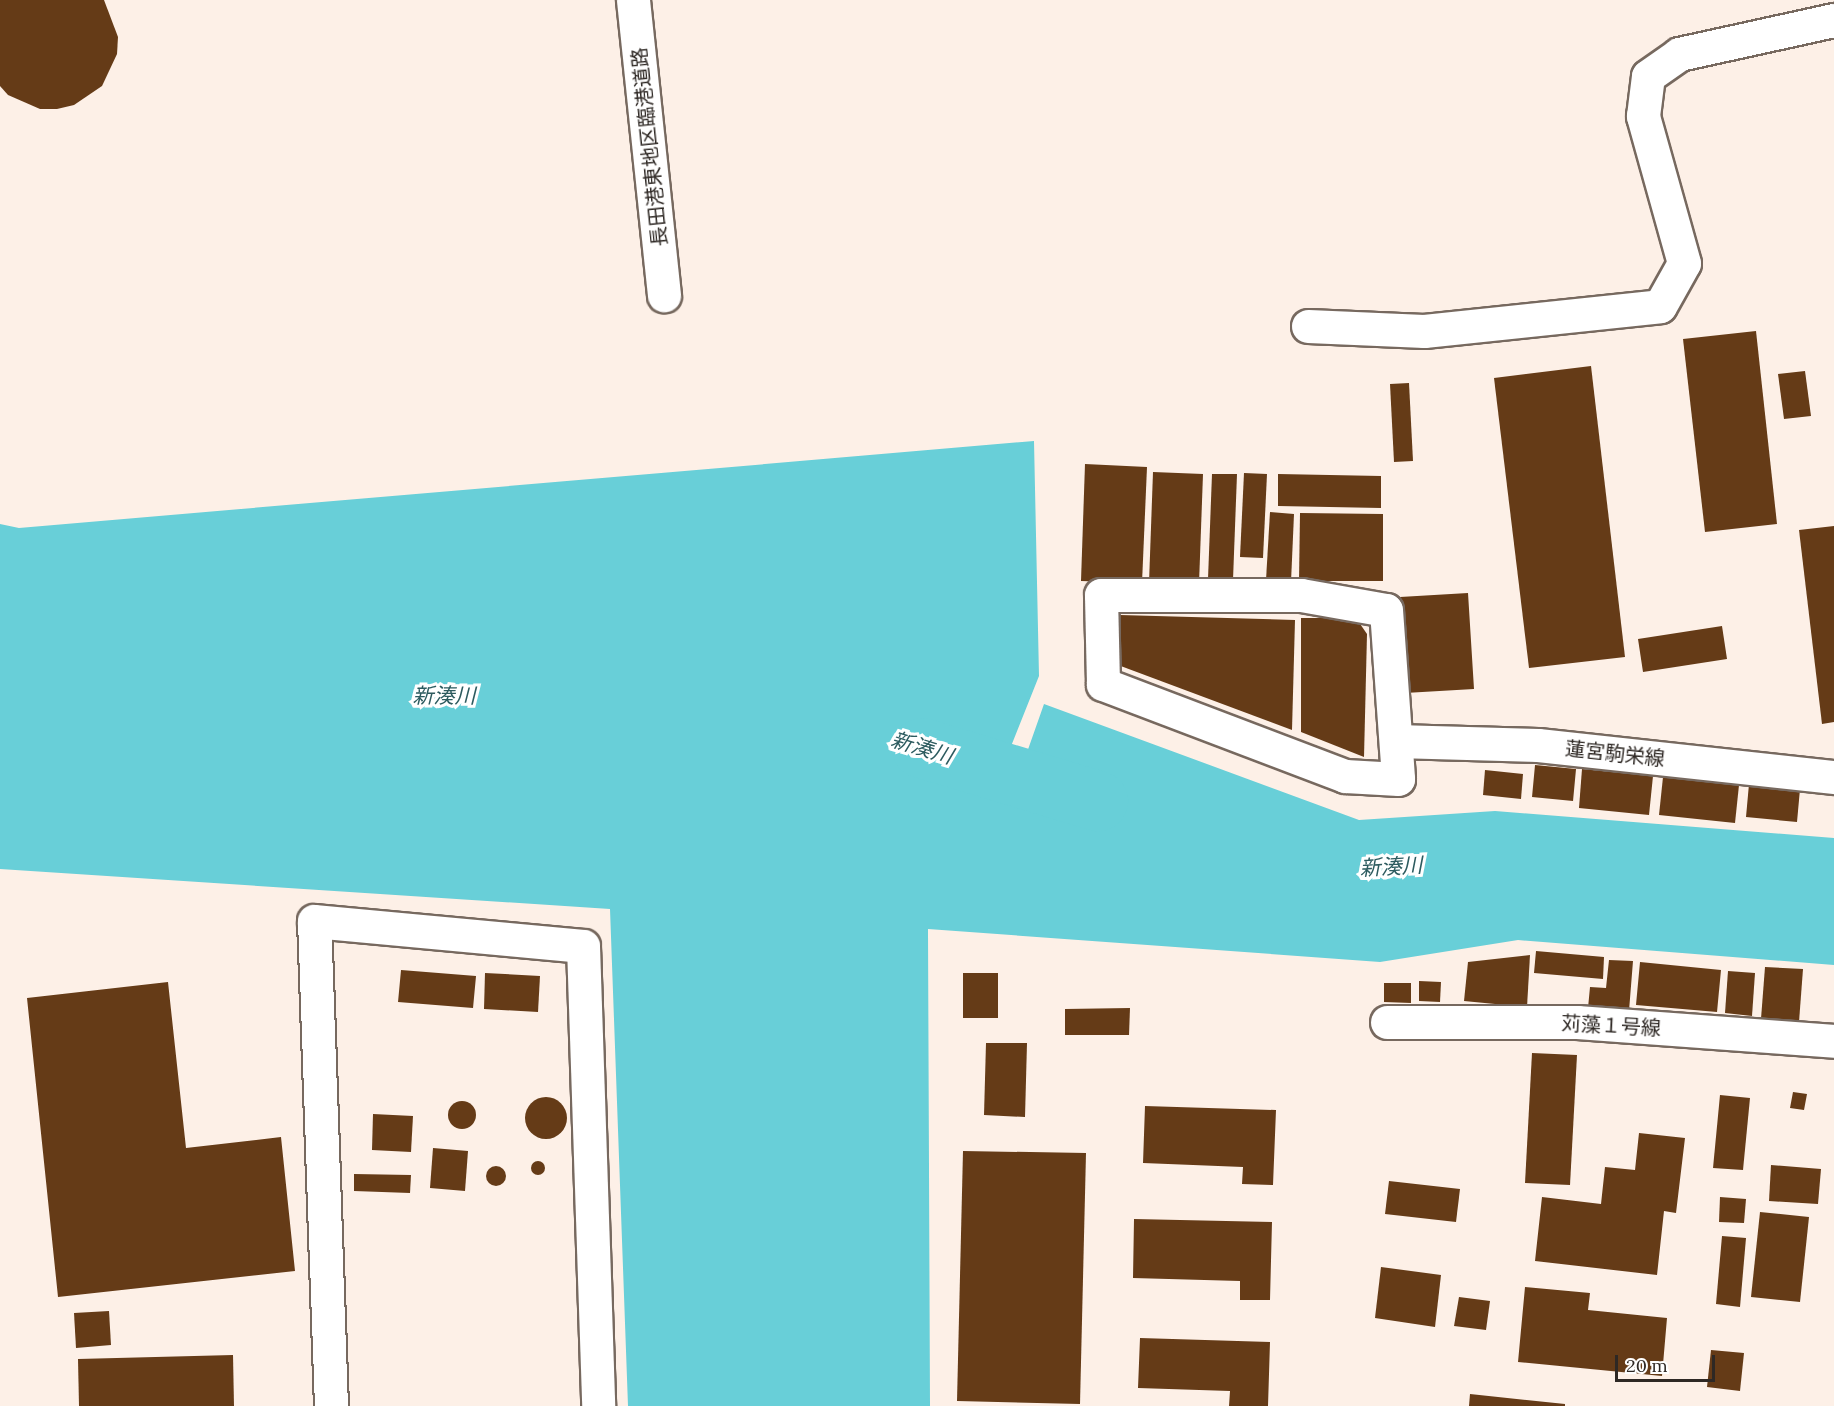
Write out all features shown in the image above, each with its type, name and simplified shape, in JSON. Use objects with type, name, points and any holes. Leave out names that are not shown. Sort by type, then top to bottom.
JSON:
[{"type":"street","name":"長田港東地区臨港道路","points":[[633,0],[664,295]]},
{"type":"street","points":[[1308,326],[1425,331],[1660,306],[1684,263],[1642,116],[1648,76],[1679,54],[1834,20]]},
{"type":"street","points":[[1101,595],[1301,595],[1386,610],[1396,741],[1398,779],[1345,776],[1102,684],[1101,595]]},
{"type":"street","name":"蓮宮駒栄線","points":[[1396,741],[1538,745],[1834,777]]},
{"type":"street","points":[[331,1406],[314,921],[583,946],[598,1406]]},
{"type":"street","name":"苅藻１号線","points":[[1387,1022],[1577,1022],[1834,1041]]},
{"type":"water","points":[[1034,441],[1039,676],[994,789],[1012,795],[1044,704],[1359,820],[1495,811],[1834,838],[1834,965],[1518,940],[1380,962],[928,929],[930,1406],[628,1406],[610,909],[0,869],[0,524],[19,528]]},
{"type":"building","points":[[0,0],[104,0],[118,37],[117,54],[102,86],[74,105],[57,109],[40,109],[8,95],[0,86]]},
{"type":"building","points":[[1756,331],[1777,524],[1705,532],[1683,339]]},
{"type":"building","points":[[1591,366],[1625,657],[1529,668],[1494,378]]},
{"type":"building","points":[[1805,371],[1811,416],[1784,419],[1778,374]]},
{"type":"building","points":[[1409,383],[1413,461],[1394,462],[1390,384]]},
{"type":"building","points":[[1085,464],[1147,467],[1142,583],[1081,581]]},
{"type":"building","points":[[1153,472],[1203,474],[1199,584],[1149,583]]},
{"type":"building","points":[[1244,473],[1267,474],[1263,558],[1240,557]]},
{"type":"building","points":[[1212,474],[1237,474],[1233,580],[1208,579]]},
{"type":"building","points":[[1278,474],[1381,476],[1381,508],[1278,506]]},
{"type":"building","points":[[1270,512],[1294,514],[1291,582],[1266,580]]},
{"type":"building","points":[[1300,513],[1383,514],[1383,581],[1299,581]]},
{"type":"building","points":[[1834,526],[1834,722],[1822,724],[1799,530]]},
{"type":"building","points":[[1468,593],[1474,689],[1405,693],[1400,597]]},
{"type":"building","points":[[1120,615],[1295,620],[1292,730],[1118,665]]},
{"type":"building","points":[[1301,618],[1356,618],[1367,634],[1364,757],[1301,732]]},
{"type":"building","points":[[1722,626],[1727,659],[1643,672],[1638,639]]},
{"type":"building","points":[[1535,765],[1576,769],[1573,801],[1532,797]]},
{"type":"building","points":[[1582,769],[1653,776],[1649,815],[1579,808]]},
{"type":"building","points":[[1485,770],[1523,774],[1521,799],[1483,795]]},
{"type":"building","points":[[1663,777],[1739,785],[1735,823],[1659,815]]},
{"type":"building","points":[[1749,784],[1800,789],[1797,822],[1746,817]]},
{"type":"building","points":[[1536,951],[1604,957],[1603,979],[1534,973]]},
{"type":"building","points":[[1530,955],[1527,1007],[1464,1001],[1468,962]]},
{"type":"building","points":[[1609,960],[1633,961],[1629,1011],[1588,1008],[1590,987],[1606,988]]},
{"type":"building","points":[[1640,962],[1721,970],[1717,1012],[1636,1005]]},
{"type":"building","points":[[1765,967],[1803,969],[1799,1022],[1761,1019]]},
{"type":"building","points":[[401,970],[476,976],[473,1008],[398,1002]]},
{"type":"building","points":[[1728,971],[1755,973],[1752,1016],[1725,1013]]},
{"type":"building","points":[[485,973],[540,976],[538,1012],[484,1009]]},
{"type":"building","points":[[963,973],[998,973],[998,1018],[963,1018]]},
{"type":"building","points":[[1419,981],[1441,982],[1440,1002],[1419,1001]]},
{"type":"building","points":[[168,982],[186,1148],[281,1137],[295,1271],[58,1297],[27,998]]},
{"type":"building","points":[[1384,983],[1411,983],[1411,1003],[1384,1002]]},
{"type":"building","points":[[1130,1008],[1129,1035],[1065,1035],[1065,1009]]},
{"type":"building","points":[[986,1043],[1027,1043],[1025,1117],[984,1115]]},
{"type":"building","points":[[1532,1053],[1577,1055],[1570,1185],[1525,1183]]},
{"type":"building","points":[[1793,1092],[1807,1094],[1804,1110],[1790,1108]]},
{"type":"building","points":[[1720,1095],[1750,1098],[1743,1170],[1713,1168]]},
{"type":"building","points":[[546,1097],[561,1103],[567,1118],[561,1133],[546,1139],[531,1133],[525,1118],[531,1103]]},
{"type":"building","points":[[462,1101],[472,1105],[476,1115],[472,1125],[462,1129],[452,1125],[448,1115],[452,1105]]},
{"type":"building","points":[[1145,1106],[1276,1110],[1273,1185],[1242,1184],[1243,1167],[1143,1163]]},
{"type":"building","points":[[373,1114],[413,1116],[411,1152],[372,1150]]},
{"type":"building","points":[[1639,1133],[1685,1138],[1676,1213],[1664,1211],[1657,1275],[1535,1261],[1542,1197],[1601,1204],[1605,1167],[1635,1170]]},
{"type":"building","points":[[433,1148],[468,1151],[465,1191],[430,1188]]},
{"type":"building","points":[[963,1151],[1086,1153],[1080,1404],[957,1401]]},
{"type":"building","points":[[535,1161],[541,1161],[545,1168],[541,1175],[535,1175],[531,1171],[531,1165]]},
{"type":"building","points":[[1771,1165],[1821,1169],[1818,1204],[1769,1201]]},
{"type":"building","points":[[492,1166],[500,1166],[506,1172],[506,1180],[500,1186],[492,1186],[486,1180],[486,1172]]},
{"type":"building","points":[[354,1174],[411,1175],[410,1193],[354,1191]]},
{"type":"building","points":[[1389,1181],[1460,1189],[1456,1222],[1385,1214]]},
{"type":"building","points":[[1720,1197],[1746,1199],[1744,1223],[1719,1222]]},
{"type":"building","points":[[1760,1212],[1809,1217],[1800,1302],[1751,1297]]},
{"type":"building","points":[[1134,1219],[1272,1222],[1270,1300],[1240,1300],[1240,1281],[1133,1278]]},
{"type":"building","points":[[1722,1236],[1746,1238],[1740,1307],[1716,1304]]},
{"type":"building","points":[[1381,1267],[1441,1275],[1435,1327],[1375,1318]]},
{"type":"building","points":[[1525,1287],[1590,1293],[1588,1310],[1667,1318],[1662,1376],[1518,1362]]},
{"type":"building","points":[[1459,1297],[1490,1301],[1486,1330],[1454,1326]]},
{"type":"building","points":[[109,1311],[111,1345],[76,1348],[74,1313]]},
{"type":"building","points":[[1140,1338],[1270,1342],[1268,1406],[1229,1406],[1230,1391],[1138,1388]]},
{"type":"building","points":[[1711,1350],[1744,1353],[1740,1391],[1707,1387]]},
{"type":"building","points":[[233,1355],[234,1406],[79,1406],[78,1359]]},
{"type":"building","points":[[1470,1394],[1565,1404],[1565,1406],[1469,1406]]},
{"type":"waterway","name":"新湊川","points":[[922,748],[1098,801]]}]
